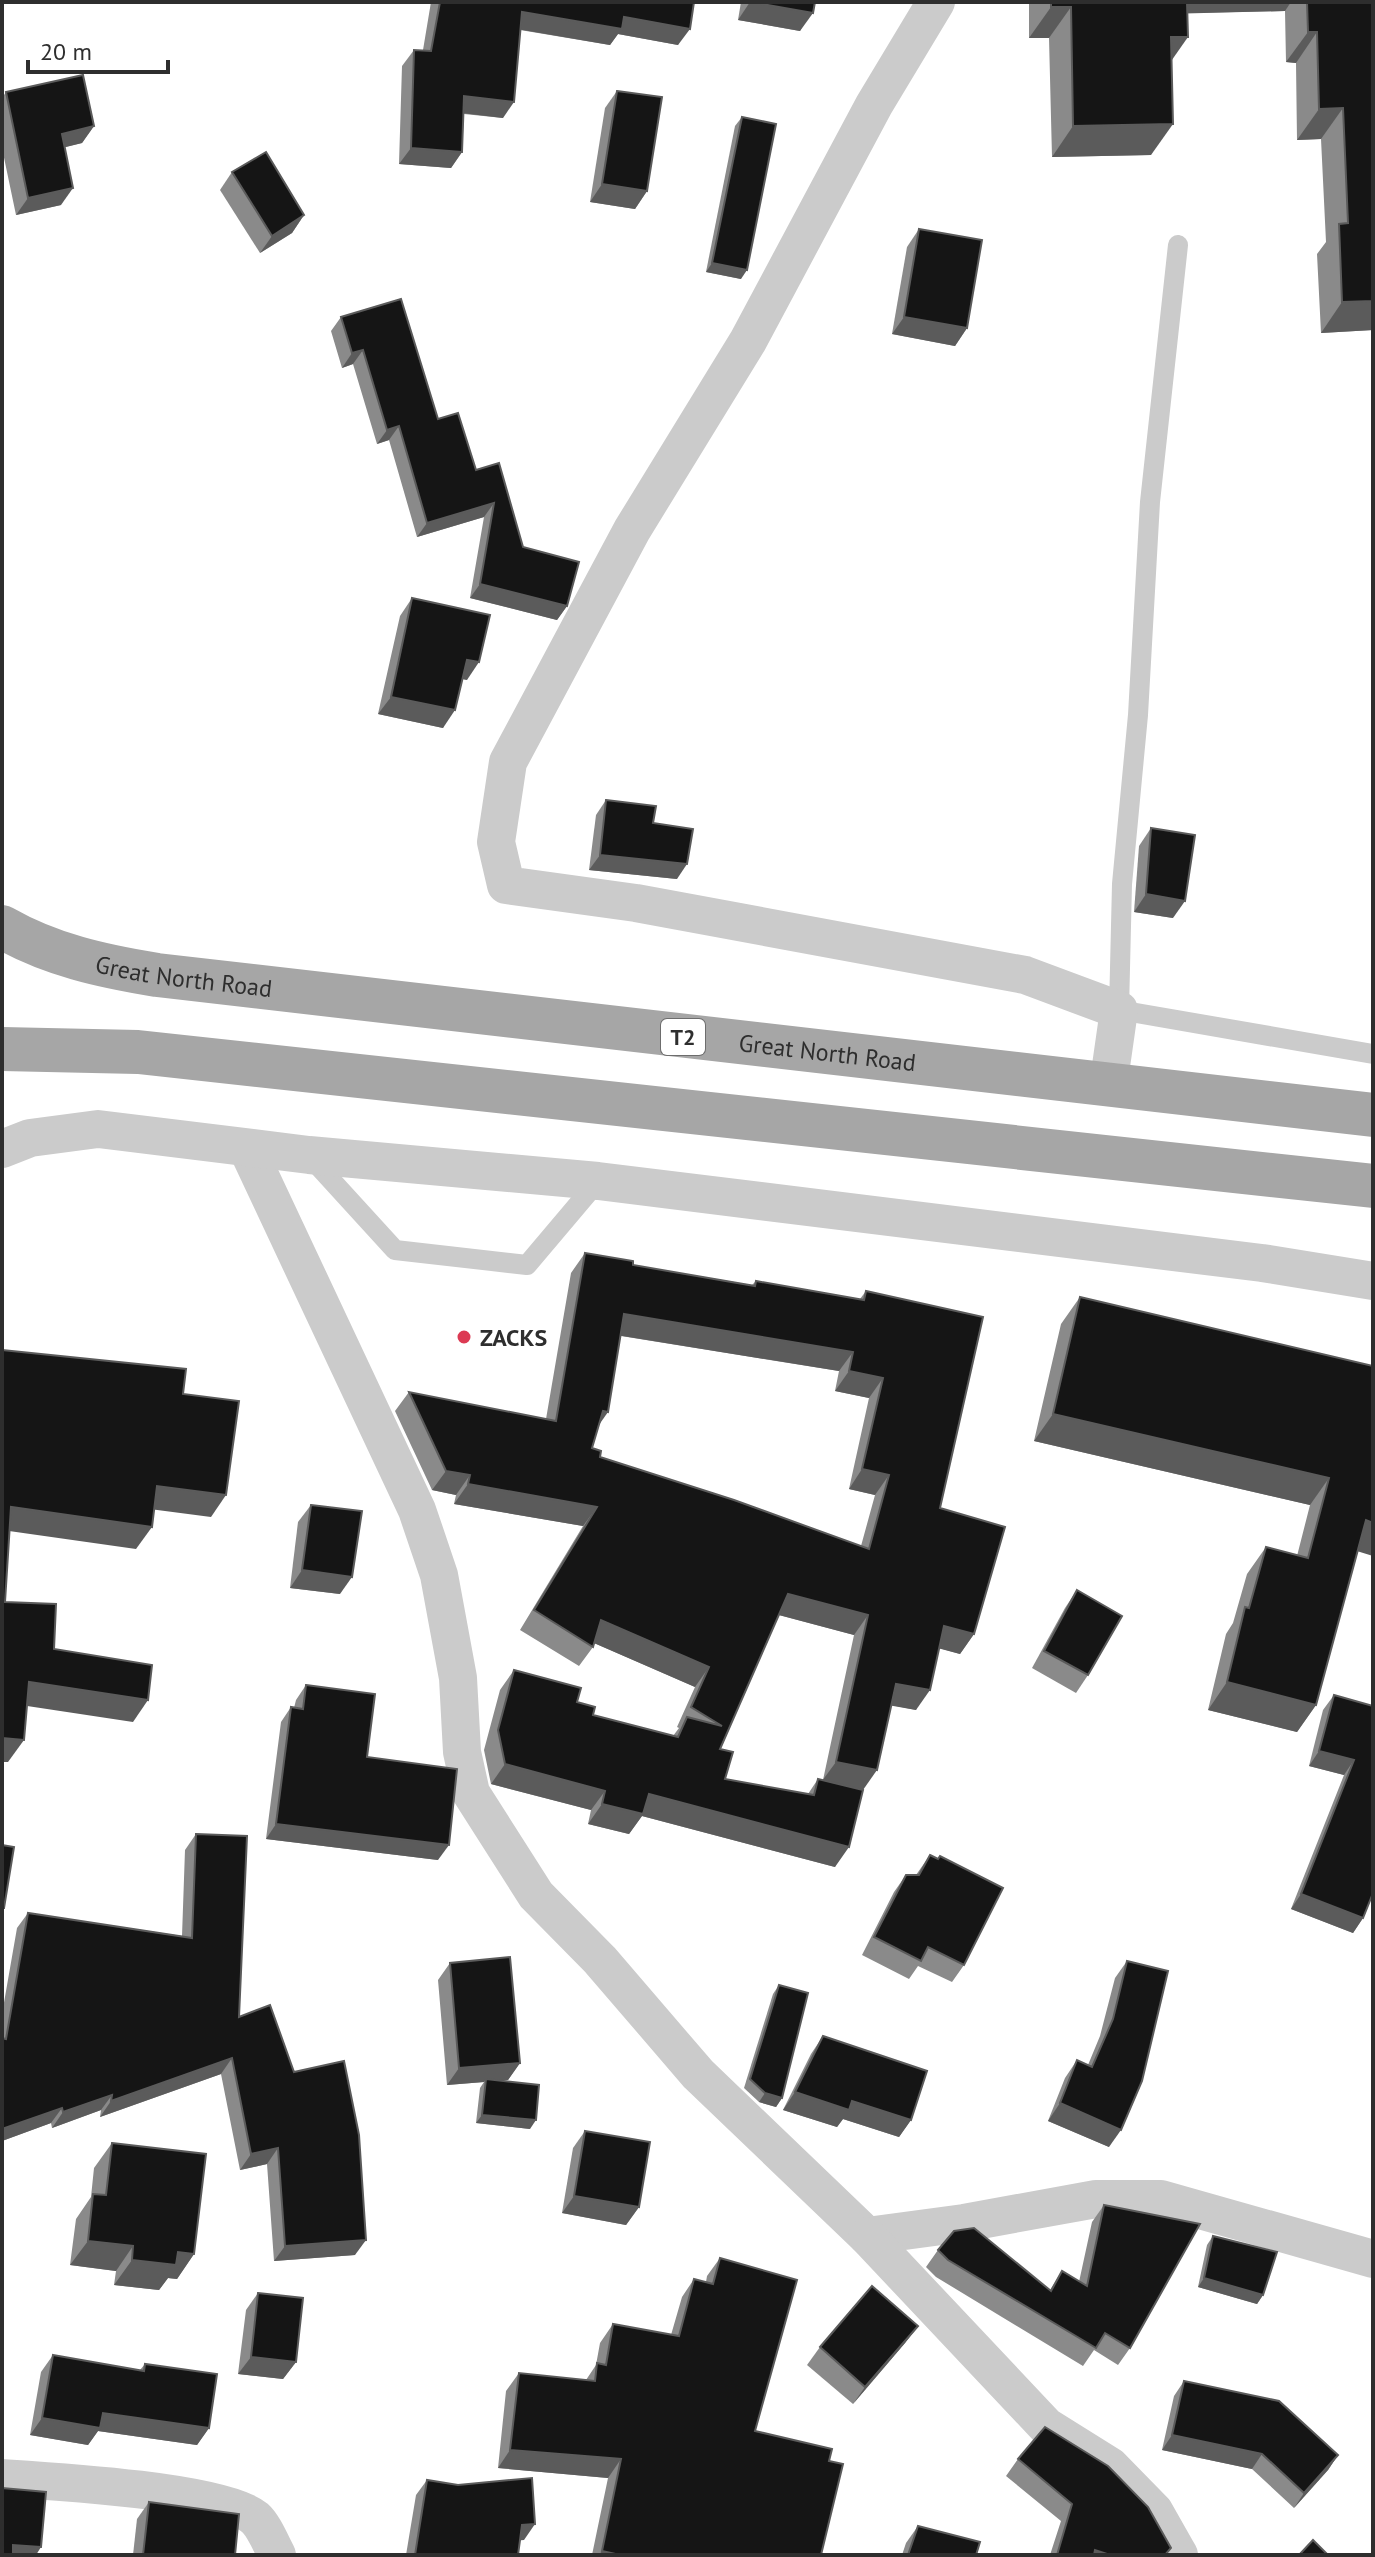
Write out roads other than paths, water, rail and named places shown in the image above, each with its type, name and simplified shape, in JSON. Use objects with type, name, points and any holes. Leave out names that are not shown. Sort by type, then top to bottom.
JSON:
[{"type":"main road","name":"Great North Road","points":[[2,927],[28,942],[91,964],[157,975],[1108,1087],[1373,1115]]},
{"type":"main road","points":[[2,1049],[138,1052],[1373,1186]]},
{"type":"street","points":[[936,2],[874,105],[748,341],[632,530],[508,762],[496,842],[506,885],[636,903],[1025,975],[1119,1010],[1108,1087]]},
{"type":"street","points":[[2,1149],[30,1138],[98,1129],[309,1155],[598,1181],[1262,1263],[1373,1281]]},
{"type":"street","points":[[247,1148],[417,1510],[439,1575],[458,1678],[462,1752],[471,1793],[536,1895],[600,1960],[698,2074],[867,2236],[1046,2426],[1110,2466],[1154,2511],[1179,2555]]},
{"type":"street","points":[[867,2236],[964,2223],[1096,2199],[1161,2199],[1373,2259]]},
{"type":"street","points":[[2,2478],[140,2490],[229,2506],[255,2518],[277,2555]]},
{"type":"lane","points":[[1178,245],[1150,502],[1138,715],[1122,884],[1119,1010],[1373,1054]]},
{"type":"lane","points":[[309,1155],[395,1250],[527,1265],[598,1181]]},
{"type":"place","name":"ZACKS","points":[[464,1337]]}]
